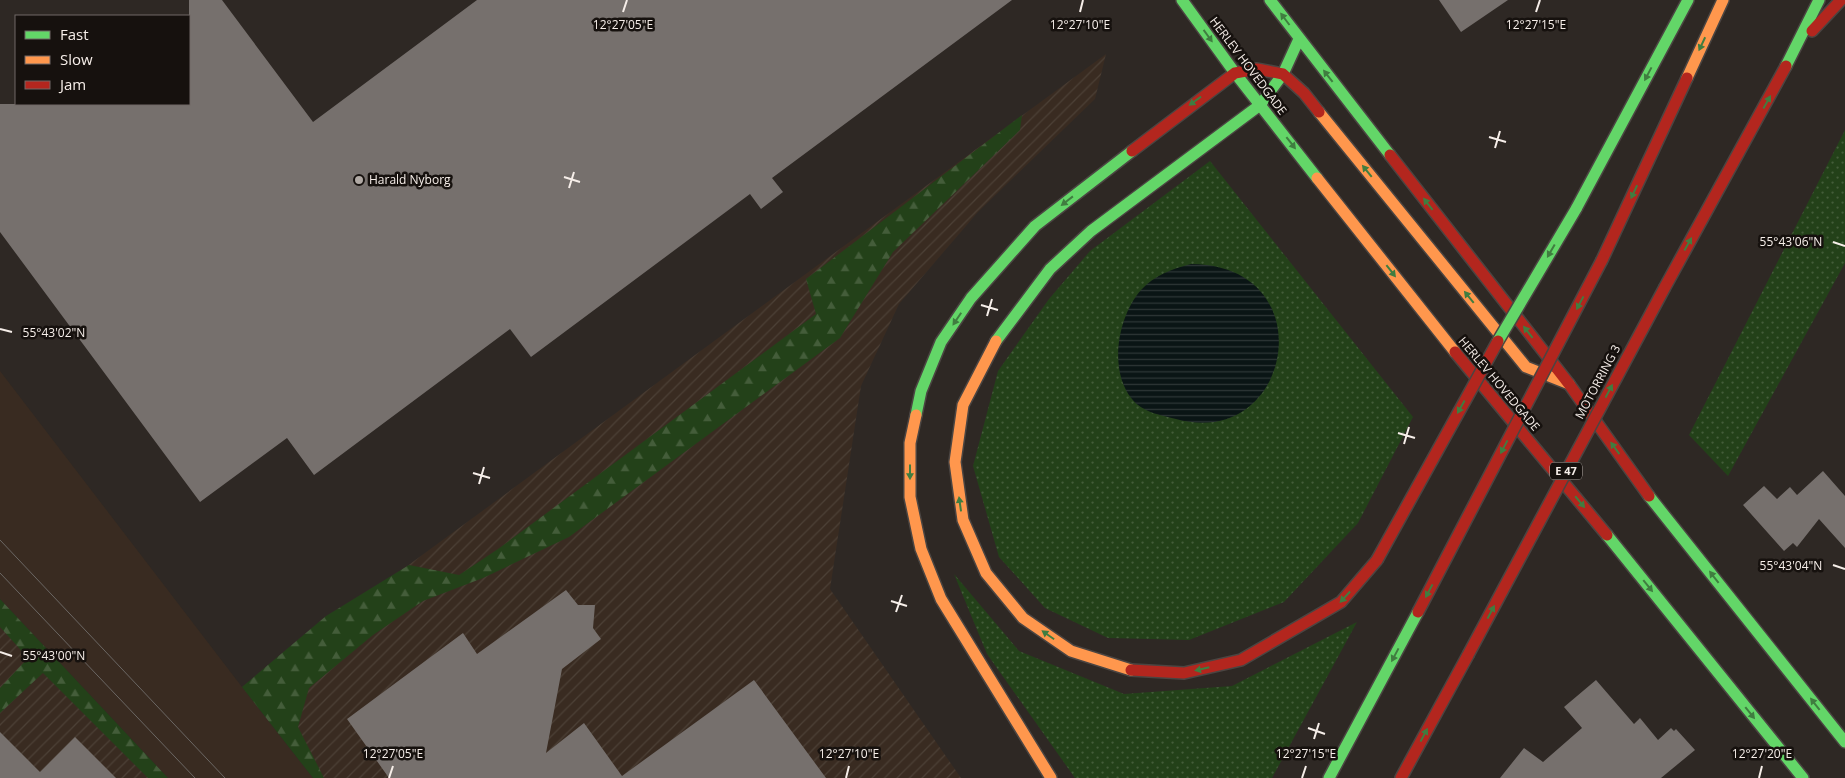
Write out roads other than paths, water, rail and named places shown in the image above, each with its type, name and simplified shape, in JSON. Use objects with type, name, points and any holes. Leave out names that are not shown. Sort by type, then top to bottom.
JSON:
[{"type":"main road","name":"HERLEV HOVEDGADE","points":[[1182,0],[1234,73],[1459,358],[1618,548],[1803,778]]},
{"type":"main road","points":[[1270,0],[1569,384],[1651,498],[1845,742]]},
{"type":"main road","points":[[1299,39],[1283,74],[1260,105],[1091,231],[1050,269],[998,336],[963,405],[955,462],[963,520],[986,573],[1023,618],[1071,651],[1126,670],[1184,673],[1241,660],[1341,602],[1377,560],[1474,384],[1576,209],[1688,0]]},
{"type":"main road","points":[[1329,778],[1602,260],[1723,0]]},
{"type":"main road","name":"MOTORRING 3","points":[[1401,778],[1665,287],[1797,47],[1819,0]]},
{"type":"main road","points":[[1797,47],[1842,0]]},
{"type":"main road","points":[[1052,778],[941,599],[921,549],[910,497],[910,443],[921,391],[941,342],[971,298],[1034,226],[1234,73],[1257,69],[1274,71],[1283,74],[1304,93],[1526,366],[1569,384]]},
{"type":"tram line","points":[[0,540],[225,778]]},
{"type":"tram line","points":[[0,573],[195,778]]},
{"type":"place","name":"Harald Nyborg","points":[[359,180]]}]
